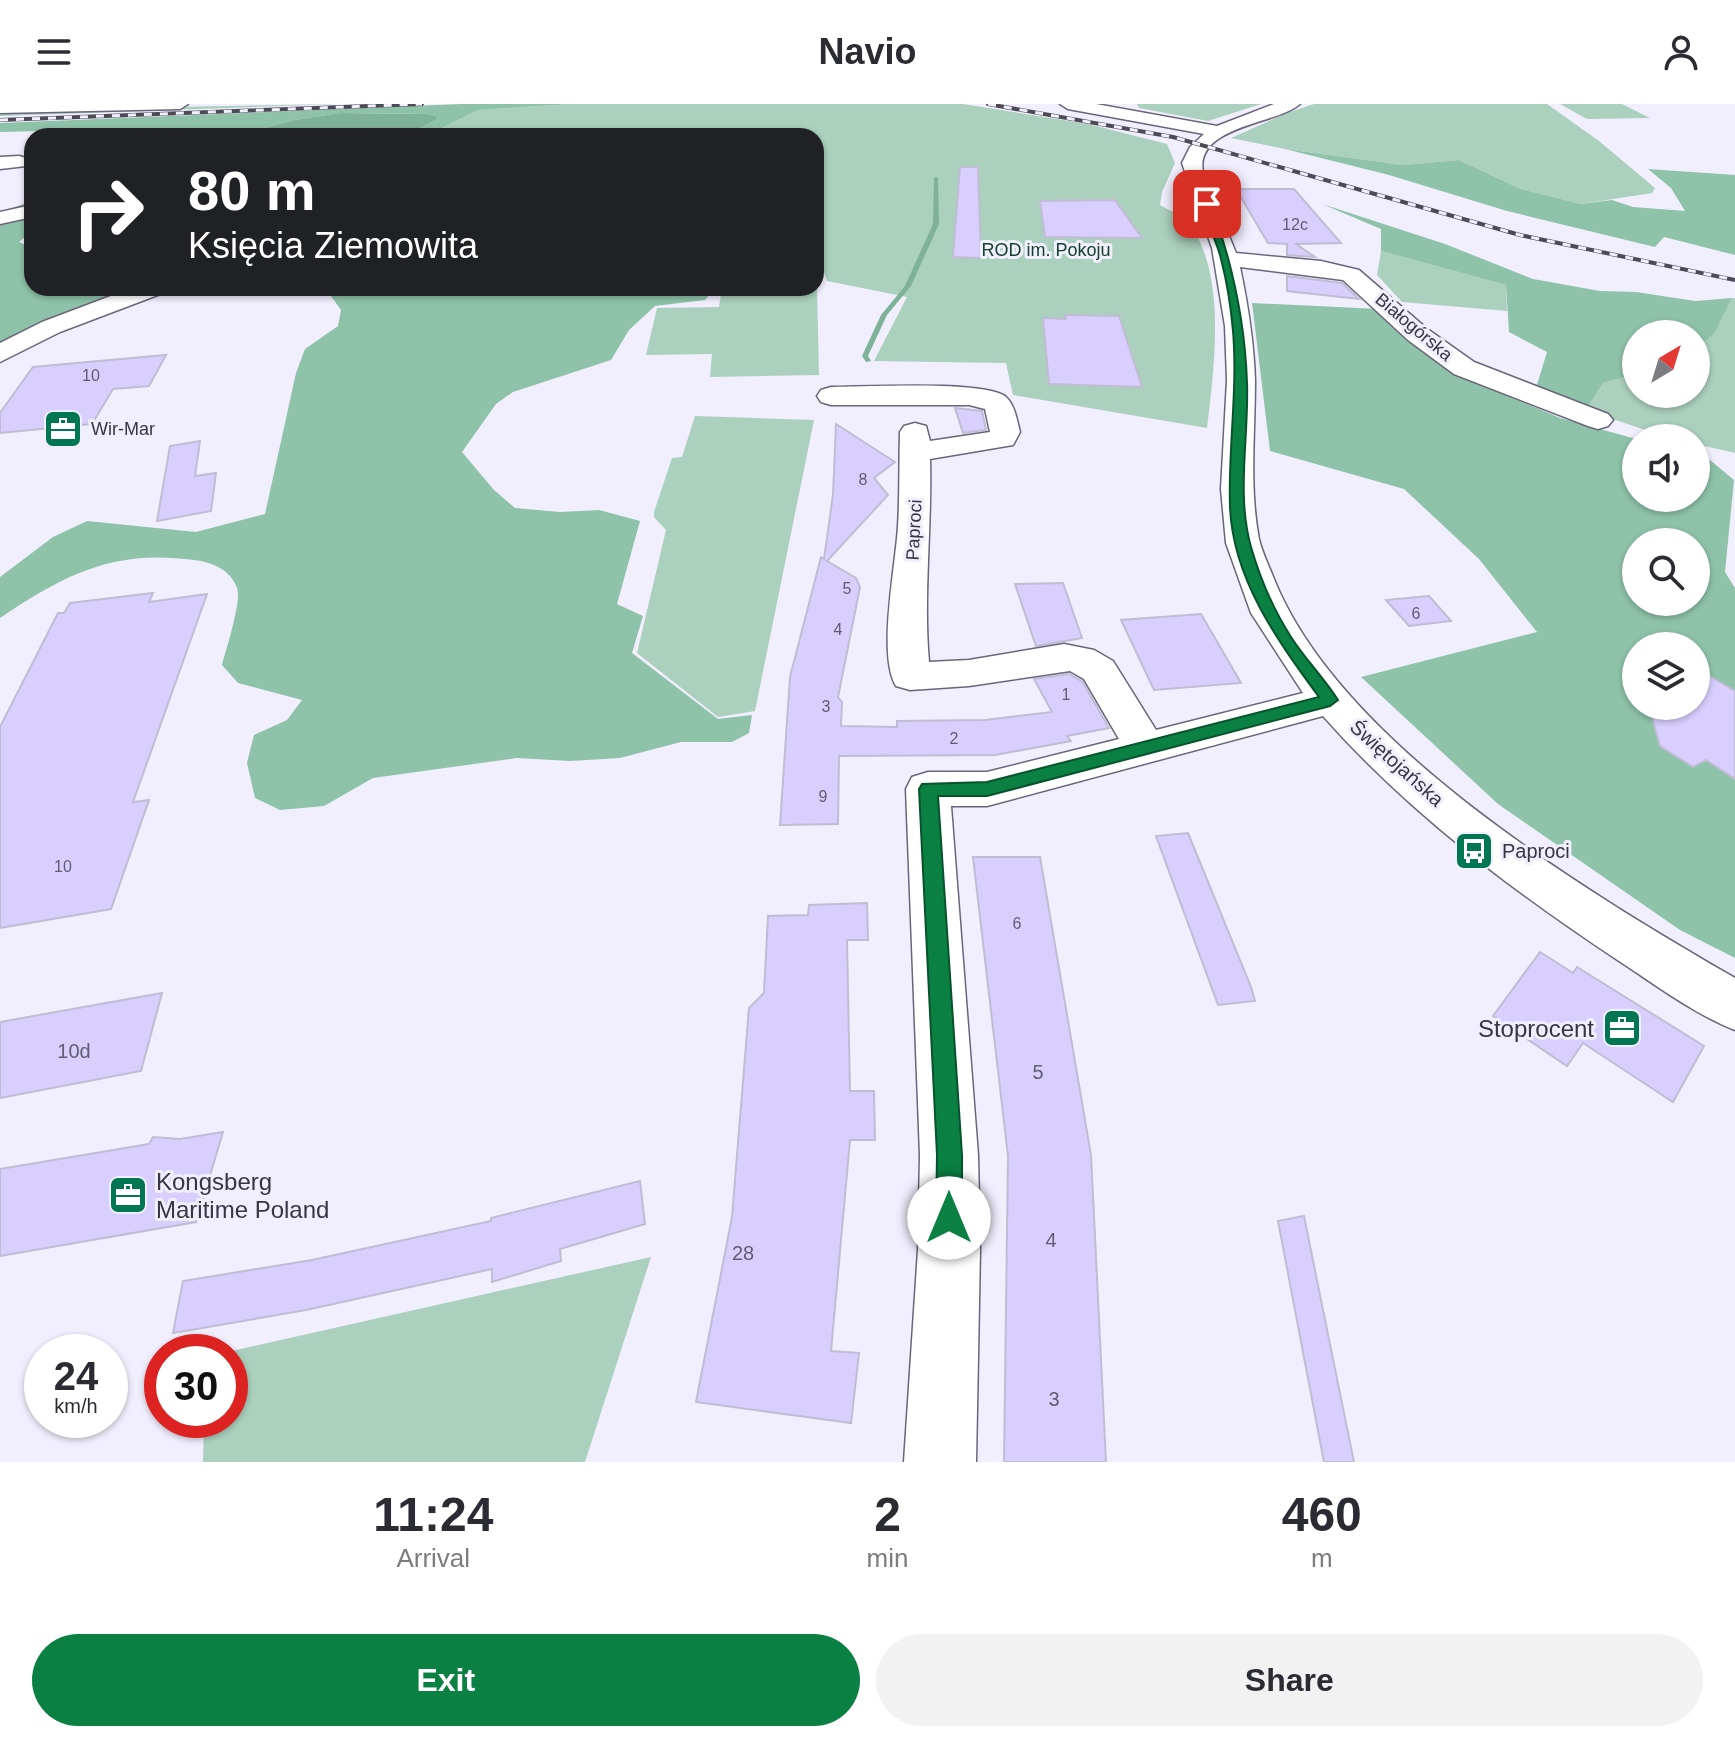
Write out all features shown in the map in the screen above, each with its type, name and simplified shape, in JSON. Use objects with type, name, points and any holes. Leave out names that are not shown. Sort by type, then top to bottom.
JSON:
[{"type":"street","points":[[0,108],[180,104]]},
{"type":"street","points":[[1068,104],[1221,132],[1292,104]]},
{"type":"street","name":"Świętojańska","points":[[1221,132],[1201,145],[1192,163],[1226,259],[1238,328],[1241,384],[1237,508],[1244,546],[1258,589],[1284,639],[1330,700],[1374,745],[1505,855],[1586,913],[1735,1006]]},
{"type":"street","points":[[0,218],[24,213]]},
{"type":"street","name":"Białogórska","points":[[1226,259],[1321,268],[1351,275],[1417,334],[1464,368],[1598,420]]},
{"type":"street","points":[[0,354],[51,327],[133,296]]},
{"type":"street","name":"Paproci","points":[[831,396],[969,396],[988,398],[998,405],[1005,432],[1002,439],[915,442],[915,525],[907,626],[910,677],[969,673],[1064,657],[1080,659],[1099,670],[1144,746]]},
{"type":"street","points":[[940,1462],[949,1250],[949,1155],[928,789],[987,789],[1330,700]]},
{"type":"green space","points":[[337,104],[0,116],[0,110]]},
{"type":"green space","name":"ROD im. Pokoju","points":[[572,104],[963,104],[1088,124],[1167,144],[1175,163],[1162,192],[1160,205],[1187,221],[1200,242],[1213,293],[1215,349],[1207,428],[1013,395],[1006,363],[874,361],[907,297],[827,281],[824,272],[824,128],[442,128],[478,110]]},
{"type":"green space","points":[[1137,104],[1261,104],[1208,121],[1139,108]]},
{"type":"green space","points":[[1314,104],[1547,104],[1599,141],[1655,188],[1652,193],[1581,204],[1521,189],[1459,160],[1403,165],[1285,149],[1231,138]]},
{"type":"green space","points":[[1560,104],[1622,104],[1650,118],[1587,119]]},
{"type":"green space","points":[[1381,251],[1506,285],[1507,311],[1402,302],[1377,275]]},
{"type":"green space","points":[[721,296],[817,296],[819,375],[710,377],[712,354],[646,355],[657,308],[719,307]]},
{"type":"green space","points":[[1732,298],[1735,298],[1735,453],[1710,447],[1710,424],[1628,424],[1586,410],[1603,383],[1622,378],[1622,408],[1710,408],[1710,337]]},
{"type":"green space","points":[[695,416],[814,420],[755,711],[718,717],[637,653],[666,530],[654,517],[654,512],[672,458],[682,457]]},
{"type":"green space","points":[[651,1257],[585,1462],[203,1462],[204,1438],[248,1438],[248,1347]]},
{"type":"shaded area","points":[[461,104],[572,104],[478,110],[442,128],[420,128],[436,120],[426,114],[340,113],[264,128],[24,128],[24,131],[0,132],[0,123]]},
{"type":"shaded area","points":[[340,113],[426,114],[436,117],[436,120],[420,128],[264,128]]},
{"type":"shaded area","points":[[1285,149],[1403,165],[1459,160],[1521,189],[1581,204],[1612,200],[1633,207],[1685,211],[1671,188],[1648,169],[1735,175],[1735,255],[1664,237],[1655,247],[1507,211],[1389,175]]},
{"type":"shaded area","points":[[24,204],[24,238],[19,242],[24,244],[24,296],[145,296],[0,349],[0,212]]},
{"type":"shaded area","points":[[1322,204],[1445,244],[1533,279],[1600,291],[1636,292],[1695,301],[1732,298],[1710,337],[1710,320],[1622,320],[1622,378],[1603,383],[1586,410],[1535,391],[1547,352],[1509,332],[1506,285],[1381,251],[1381,229]]},
{"type":"shaded area","points":[[331,296],[708,296],[705,300],[655,306],[629,330],[611,360],[513,392],[496,404],[462,452],[494,490],[515,508],[560,512],[599,510],[640,521],[617,604],[643,616],[632,653],[718,719],[752,715],[749,733],[732,742],[681,742],[620,758],[570,761],[517,758],[373,778],[324,806],[280,810],[255,798],[247,763],[254,735],[287,720],[302,700],[238,683],[222,665],[236,614],[238,594],[226,572],[194,560],[139,558],[115,562],[69,577],[0,618],[0,577],[53,537],[87,521],[196,532],[265,514],[296,373],[305,349],[338,326],[341,310]]},
{"type":"shaded area","points":[[1252,303],[1379,309],[1446,369],[1560,418],[1622,435],[1622,512],[1710,512],[1710,460],[1734,480],[1725,572],[1735,588],[1735,958],[1680,930],[1498,804],[1361,677],[1537,632],[1479,559],[1404,489],[1270,451]]},
{"type":"building","points":[[960,167],[978,167],[981,258],[953,257]]},
{"type":"building","points":[[1236,189],[1294,189],[1341,243],[1296,244],[1315,257],[1287,255],[1287,244],[1268,243]]},
{"type":"building","points":[[1115,200],[1142,238],[1045,237],[1040,201]]},
{"type":"building","points":[[1287,276],[1342,283],[1359,299],[1287,291]]},
{"type":"building","points":[[1065,315],[1119,316],[1142,387],[1049,384],[1043,318],[1066,319]]},
{"type":"building","points":[[166,355],[149,386],[113,389],[92,424],[0,433],[0,413],[33,367]]},
{"type":"building","points":[[955,408],[982,411],[986,430],[963,433]]},
{"type":"building","points":[[836,424],[895,462],[874,478],[888,495],[827,561],[856,578],[860,587],[838,697],[842,702],[841,726],[897,727],[897,721],[985,720],[1052,712],[1034,679],[1069,674],[1082,681],[1109,728],[1067,736],[1071,741],[995,755],[839,756],[838,824],[780,825],[790,677],[821,557],[824,559],[833,495]]},
{"type":"building","points":[[200,441],[195,476],[216,473],[211,511],[157,521],[170,446]]},
{"type":"building","points":[[1063,583],[1082,638],[1036,646],[1015,584]]},
{"type":"building","points":[[153,593],[149,602],[207,594],[133,802],[149,800],[111,909],[0,928],[0,727],[58,613],[64,613],[70,603]]},
{"type":"building","points":[[1429,596],[1451,621],[1409,626],[1386,600]]},
{"type":"building","points":[[1201,614],[1241,683],[1154,690],[1121,620]]},
{"type":"building","points":[[1710,676],[1735,691],[1735,779],[1706,760],[1693,767],[1660,746],[1653,720],[1710,720]]},
{"type":"building","points":[[1188,833],[1255,1001],[1218,1005],[1156,836]]},
{"type":"building","points":[[973,857],[1040,857],[1091,1155],[1106,1462],[1004,1462],[1008,1156]]},
{"type":"building","points":[[867,903],[868,940],[847,940],[850,1091],[874,1091],[875,1140],[850,1140],[831,1351],[859,1353],[851,1423],[696,1402],[732,1217],[749,1008],[764,993],[768,916],[808,915],[809,905]]},
{"type":"building","points":[[1540,952],[1573,973],[1577,967],[1704,1046],[1673,1102],[1583,1043],[1567,1066],[1493,1016]]},
{"type":"building","points":[[162,993],[141,1071],[0,1098],[0,1022]]},
{"type":"building","points":[[223,1132],[196,1222],[0,1256],[0,1169],[149,1144],[153,1137],[180,1139]]},
{"type":"building","points":[[640,1181],[645,1224],[560,1249],[561,1261],[492,1282],[492,1269],[306,1310],[173,1333],[183,1281],[312,1260],[491,1221],[491,1218]]},
{"type":"building","points":[[1304,1216],[1354,1462],[1324,1462],[1278,1221]]},
{"type":"waterway","points":[[868,361],[865,356],[884,315],[908,286],[936,224],[936,178]]},
{"type":"railway","points":[[0,120],[422,104]]},
{"type":"railway","points":[[988,104],[1173,137],[1520,235],[1735,280]]},
{"type":"place","name":"Wir-Mar","points":[[63,429]]},
{"type":"place","name":"Paproci","points":[[1474,851]]},
{"type":"place","name":"Stoprocent","points":[[1622,1028]]},
{"type":"place","name":"Kongsberg Maritime Poland","points":[[128,1195]]},
{"type":"route","points":[[949,1218],[949,1155],[928,789],[987,789],[1330,700],[1284,639],[1258,589],[1244,546],[1237,508],[1241,384],[1238,328],[1226,259],[1207,204]]}]
